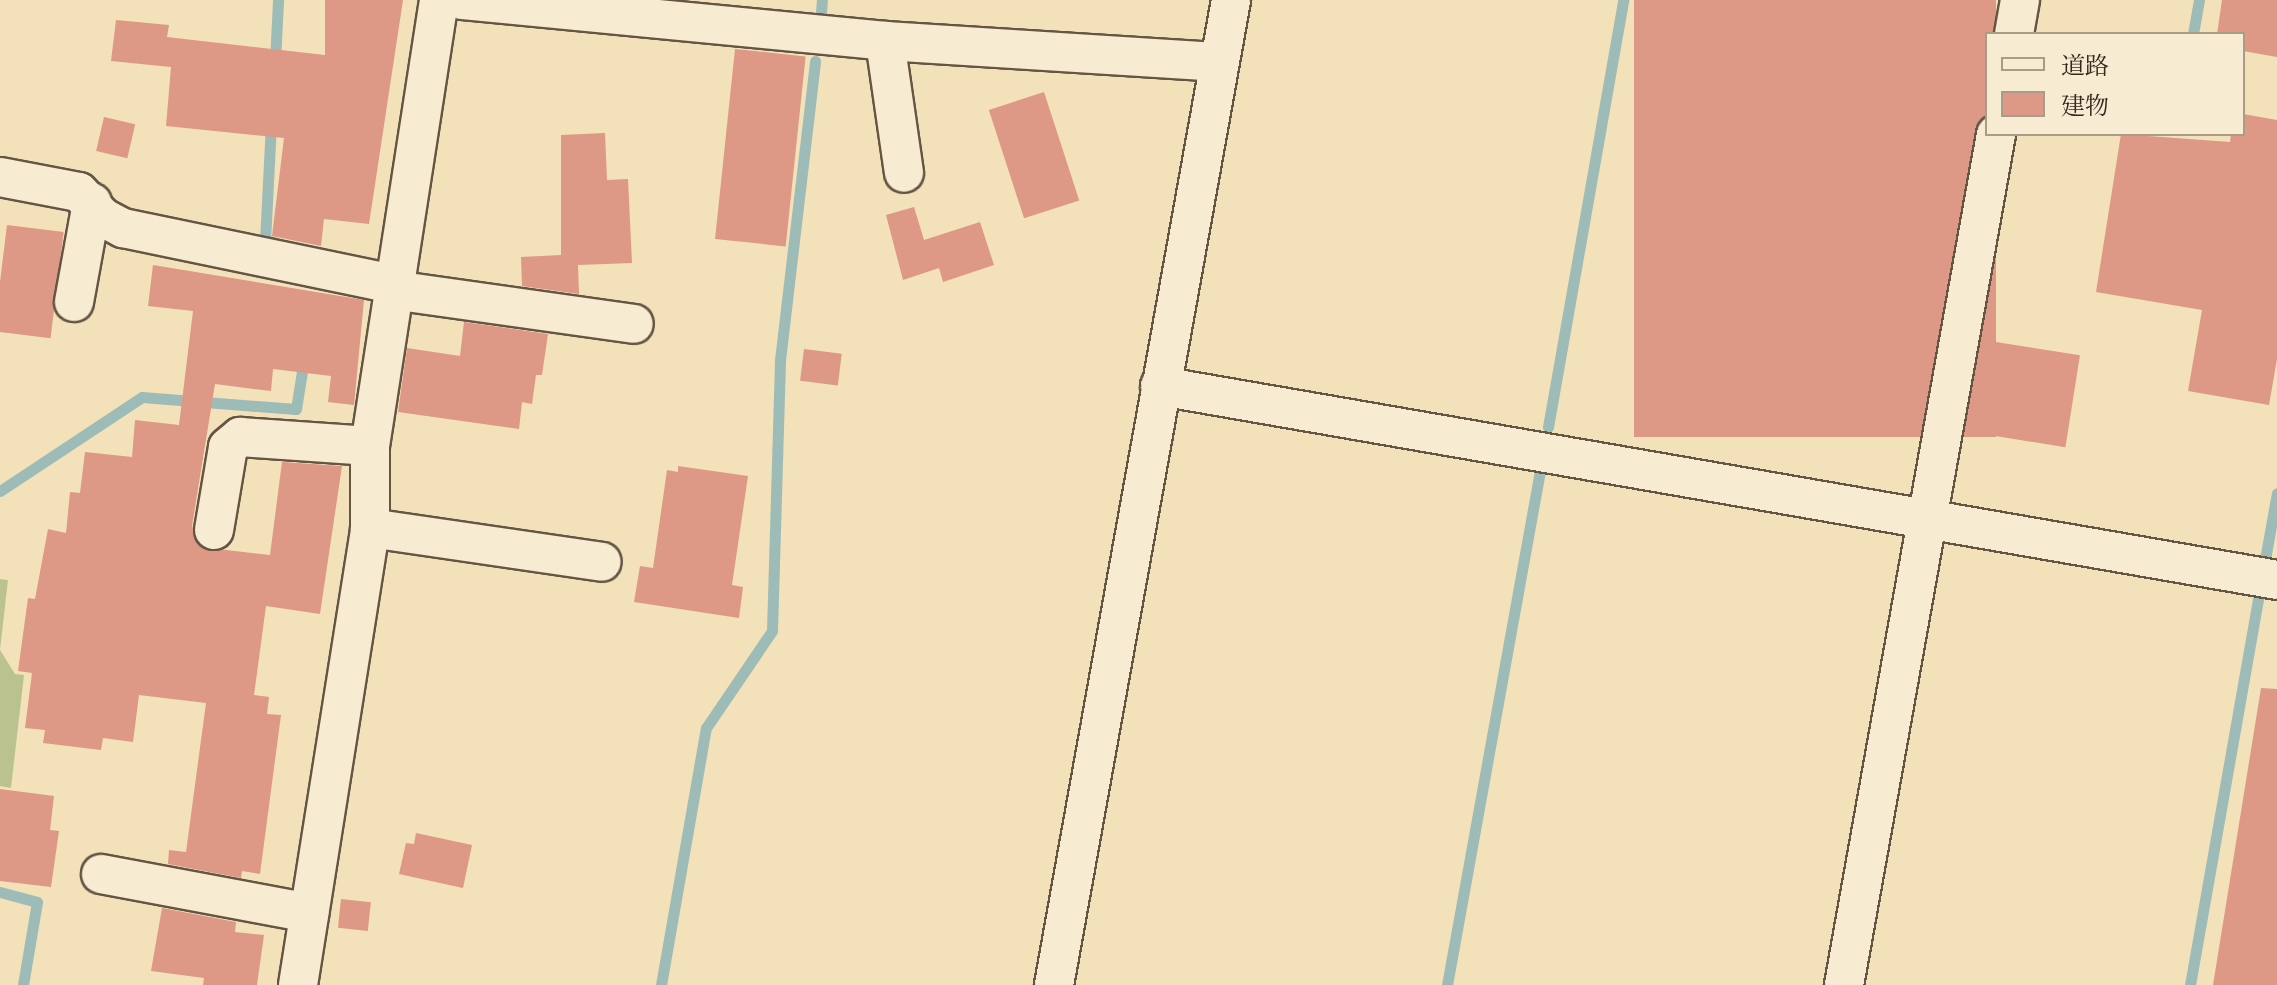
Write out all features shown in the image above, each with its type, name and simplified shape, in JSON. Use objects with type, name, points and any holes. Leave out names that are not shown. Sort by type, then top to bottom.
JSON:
[{"type":"street","points":[[298,985],[370,528],[370,446],[439,0]]},
{"type":"street","points":[[461,0],[885,41],[1217,62]]},
{"type":"street","points":[[1054,985],[1217,62],[1231,0]]},
{"type":"street","points":[[2014,32],[2020,0]]},
{"type":"street","points":[[885,41],[904,173]]},
{"type":"street","points":[[1844,985],[1996,136]]},
{"type":"street","points":[[0,177],[79,192],[102,217],[123,228],[393,287],[634,324]]},
{"type":"street","points":[[74,302],[92,203]]},
{"type":"street","points":[[1160,386],[2277,580]]},
{"type":"street","points":[[214,530],[228,447],[240,437],[370,446]]},
{"type":"street","points":[[370,528],[602,562]]},
{"type":"street","points":[[101,874],[309,913]]},
{"type":"green space","points":[[0,579],[8,580],[0,650]]},
{"type":"green space","points":[[0,650],[15,674],[24,675],[11,788],[0,786]]},
{"type":"building","points":[[325,0],[403,0],[369,224],[324,219],[321,246],[272,236],[284,138],[166,126],[171,67],[111,61],[116,20],[169,25],[167,37],[325,55]]},
{"type":"building","points":[[1634,0],[1996,0],[1996,32],[1985,32],[1985,136],[1996,136],[1996,437],[1634,437]]},
{"type":"building","points":[[2222,0],[2277,0],[2277,57],[2245,51],[2245,32],[2217,32]]},
{"type":"building","points":[[735,49],[806,56],[786,246],[715,239]]},
{"type":"building","points":[[1044,92],[1079,200],[1024,218],[989,110]]},
{"type":"building","points":[[2245,114],[2277,120],[2277,359],[2269,405],[2188,391],[2202,310],[2096,292],[2121,136],[2230,142],[2231,136],[2245,136]]},
{"type":"building","points":[[104,117],[135,124],[127,158],[96,151]]},
{"type":"building","points":[[605,133],[607,180],[628,179],[632,263],[578,265],[579,294],[522,286],[521,257],[561,255],[561,135]]},
{"type":"building","points":[[914,207],[924,240],[980,222],[994,265],[943,282],[939,268],[903,280],[886,215]]},
{"type":"building","points":[[7,225],[64,232],[51,338],[0,332],[0,282]]},
{"type":"building","points":[[153,265],[364,300],[354,405],[328,402],[331,376],[273,369],[271,391],[215,384],[192,526],[201,547],[270,555],[282,462],[342,466],[320,614],[266,606],[254,695],[269,697],[267,714],[281,715],[260,874],[242,871],[241,878],[168,864],[169,850],[186,852],[206,703],[139,695],[133,742],[103,738],[101,750],[43,743],[45,730],[25,728],[32,673],[18,671],[28,598],[35,599],[48,529],[66,533],[70,492],[80,493],[85,452],[132,457],[135,420],[179,425],[193,311],[148,306]]},
{"type":"building","points":[[464,322],[548,334],[542,375],[536,375],[532,404],[522,402],[519,429],[398,412],[407,348],[460,356]]},
{"type":"building","points":[[1996,342],[2080,355],[2065,447],[1981,434]]},
{"type":"building","points":[[804,349],[842,354],[838,385],[800,381]]},
{"type":"building","points":[[678,466],[748,476],[732,585],[743,587],[739,618],[634,602],[640,566],[653,568],[667,470],[678,472]]},
{"type":"building","points":[[2261,688],[2277,689],[2277,985],[2213,985]]},
{"type":"building","points":[[0,789],[54,796],[50,830],[59,831],[51,887],[0,881]]},
{"type":"building","points":[[416,833],[472,845],[463,888],[399,874],[406,843],[414,844]]},
{"type":"building","points":[[341,899],[371,902],[368,931],[338,928]]},
{"type":"building","points":[[162,908],[236,922],[235,932],[264,935],[257,985],[203,985],[204,978],[151,971]]},
{"type":"waterway","points":[[275,62],[278,0]]},
{"type":"waterway","points":[[821,13],[822,0]]},
{"type":"waterway","points":[[1548,427],[1623,0]]},
{"type":"waterway","points":[[2193,32],[2199,0]]},
{"type":"waterway","points":[[661,985],[706,728],[772,631],[780,360],[815,61]]},
{"type":"waterway","points":[[271,123],[265,240],[274,242]]},
{"type":"waterway","points":[[0,491],[142,397],[296,409],[304,359]]},
{"type":"waterway","points":[[1447,985],[1541,465]]},
{"type":"waterway","points":[[2264,565],[2277,493]]},
{"type":"waterway","points":[[2190,985],[2259,592]]},
{"type":"waterway","points":[[0,892],[37,902],[23,985]]}]
